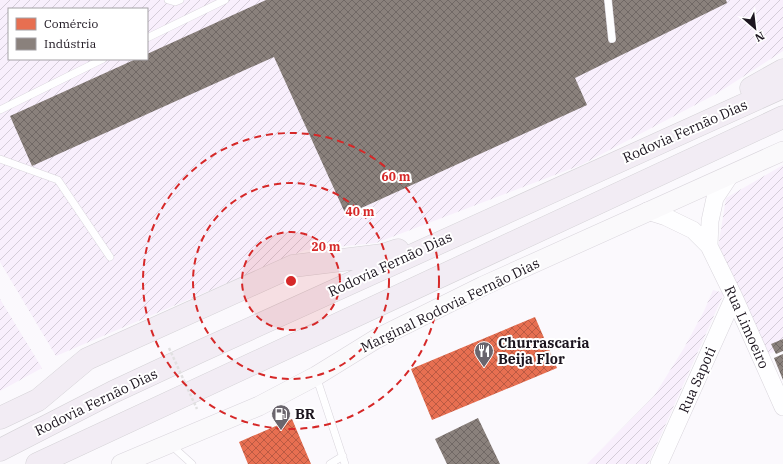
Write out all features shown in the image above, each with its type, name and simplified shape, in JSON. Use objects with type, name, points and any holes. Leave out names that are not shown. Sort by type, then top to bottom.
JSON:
[{"type":"highway","points":[[654,145],[783,70]]},
{"type":"highway","name":"Rodovia Fernão Dias","points":[[0,450],[159,371],[494,217],[783,87]]},
{"type":"highway","name":"Rodovia Fernão Dias","points":[[37,464],[783,117]]},
{"type":"highway","points":[[0,418],[38,400],[87,359],[293,266],[383,255],[494,217]]},
{"type":"main road","name":"Marginal Rodovia Fernão Dias","points":[[121,464],[259,406],[316,376],[376,339],[483,286],[783,151]]},
{"type":"street","name":"Rua Limoeiro","points":[[709,246],[710,221],[715,198],[728,177]]},
{"type":"street","name":"Rua Limoeiro","points":[[647,211],[666,217],[693,230],[709,246],[734,297],[783,407]]},
{"type":"street","name":"Rua Sapoti","points":[[659,464],[734,297]]},
{"type":"lane","points":[[168,0],[175,2],[180,0]]},
{"type":"lane","points":[[148,38],[225,0]]},
{"type":"lane","points":[[608,0],[612,39]]},
{"type":"lane","points":[[0,110],[101,60]]},
{"type":"lane","points":[[0,159],[58,180],[110,257]]},
{"type":"lane","points":[[316,376],[345,464]]},
{"type":"lane","points":[[171,444],[192,464]]},
{"type":"lane","points":[[330,464],[343,456]]},
{"type":"path","points":[[169,348],[197,409]]},
{"type":"shaded area","points":[[0,0],[783,0],[783,51],[716,94],[581,165],[376,243],[305,250],[56,356],[0,262]]},
{"type":"shaded area","points":[[783,165],[783,348],[769,354],[718,248],[726,198]]},
{"type":"shaded area","points":[[713,290],[724,293],[648,464],[587,464],[654,396],[684,348],[704,311]]},
{"type":"shaded area","points":[[0,299],[42,368],[0,391]]},
{"type":"building: Comércio","name":"Churrascaria Beija Flor","points":[[535,317],[557,368],[432,420],[411,369]]},
{"type":"building: Comércio","name":"BR","points":[[292,419],[311,464],[248,464],[239,442]]},
{"type":"building: Indústria","points":[[266,0],[726,0],[727,3],[575,78],[587,105],[346,215],[274,57],[32,166],[10,116],[134,60],[148,60],[148,54]]},
{"type":"building: Indústria","points":[[783,339],[783,351],[776,354],[771,344]]},
{"type":"building: Indústria","points":[[783,354],[783,380],[774,358]]},
{"type":"building: Indústria","points":[[478,418],[500,464],[447,464],[435,439]]},
{"type":"place","name":"Churrascaria Beija Flor","points":[[484,368]]},
{"type":"place","name":"BR","points":[[281,431]]}]
